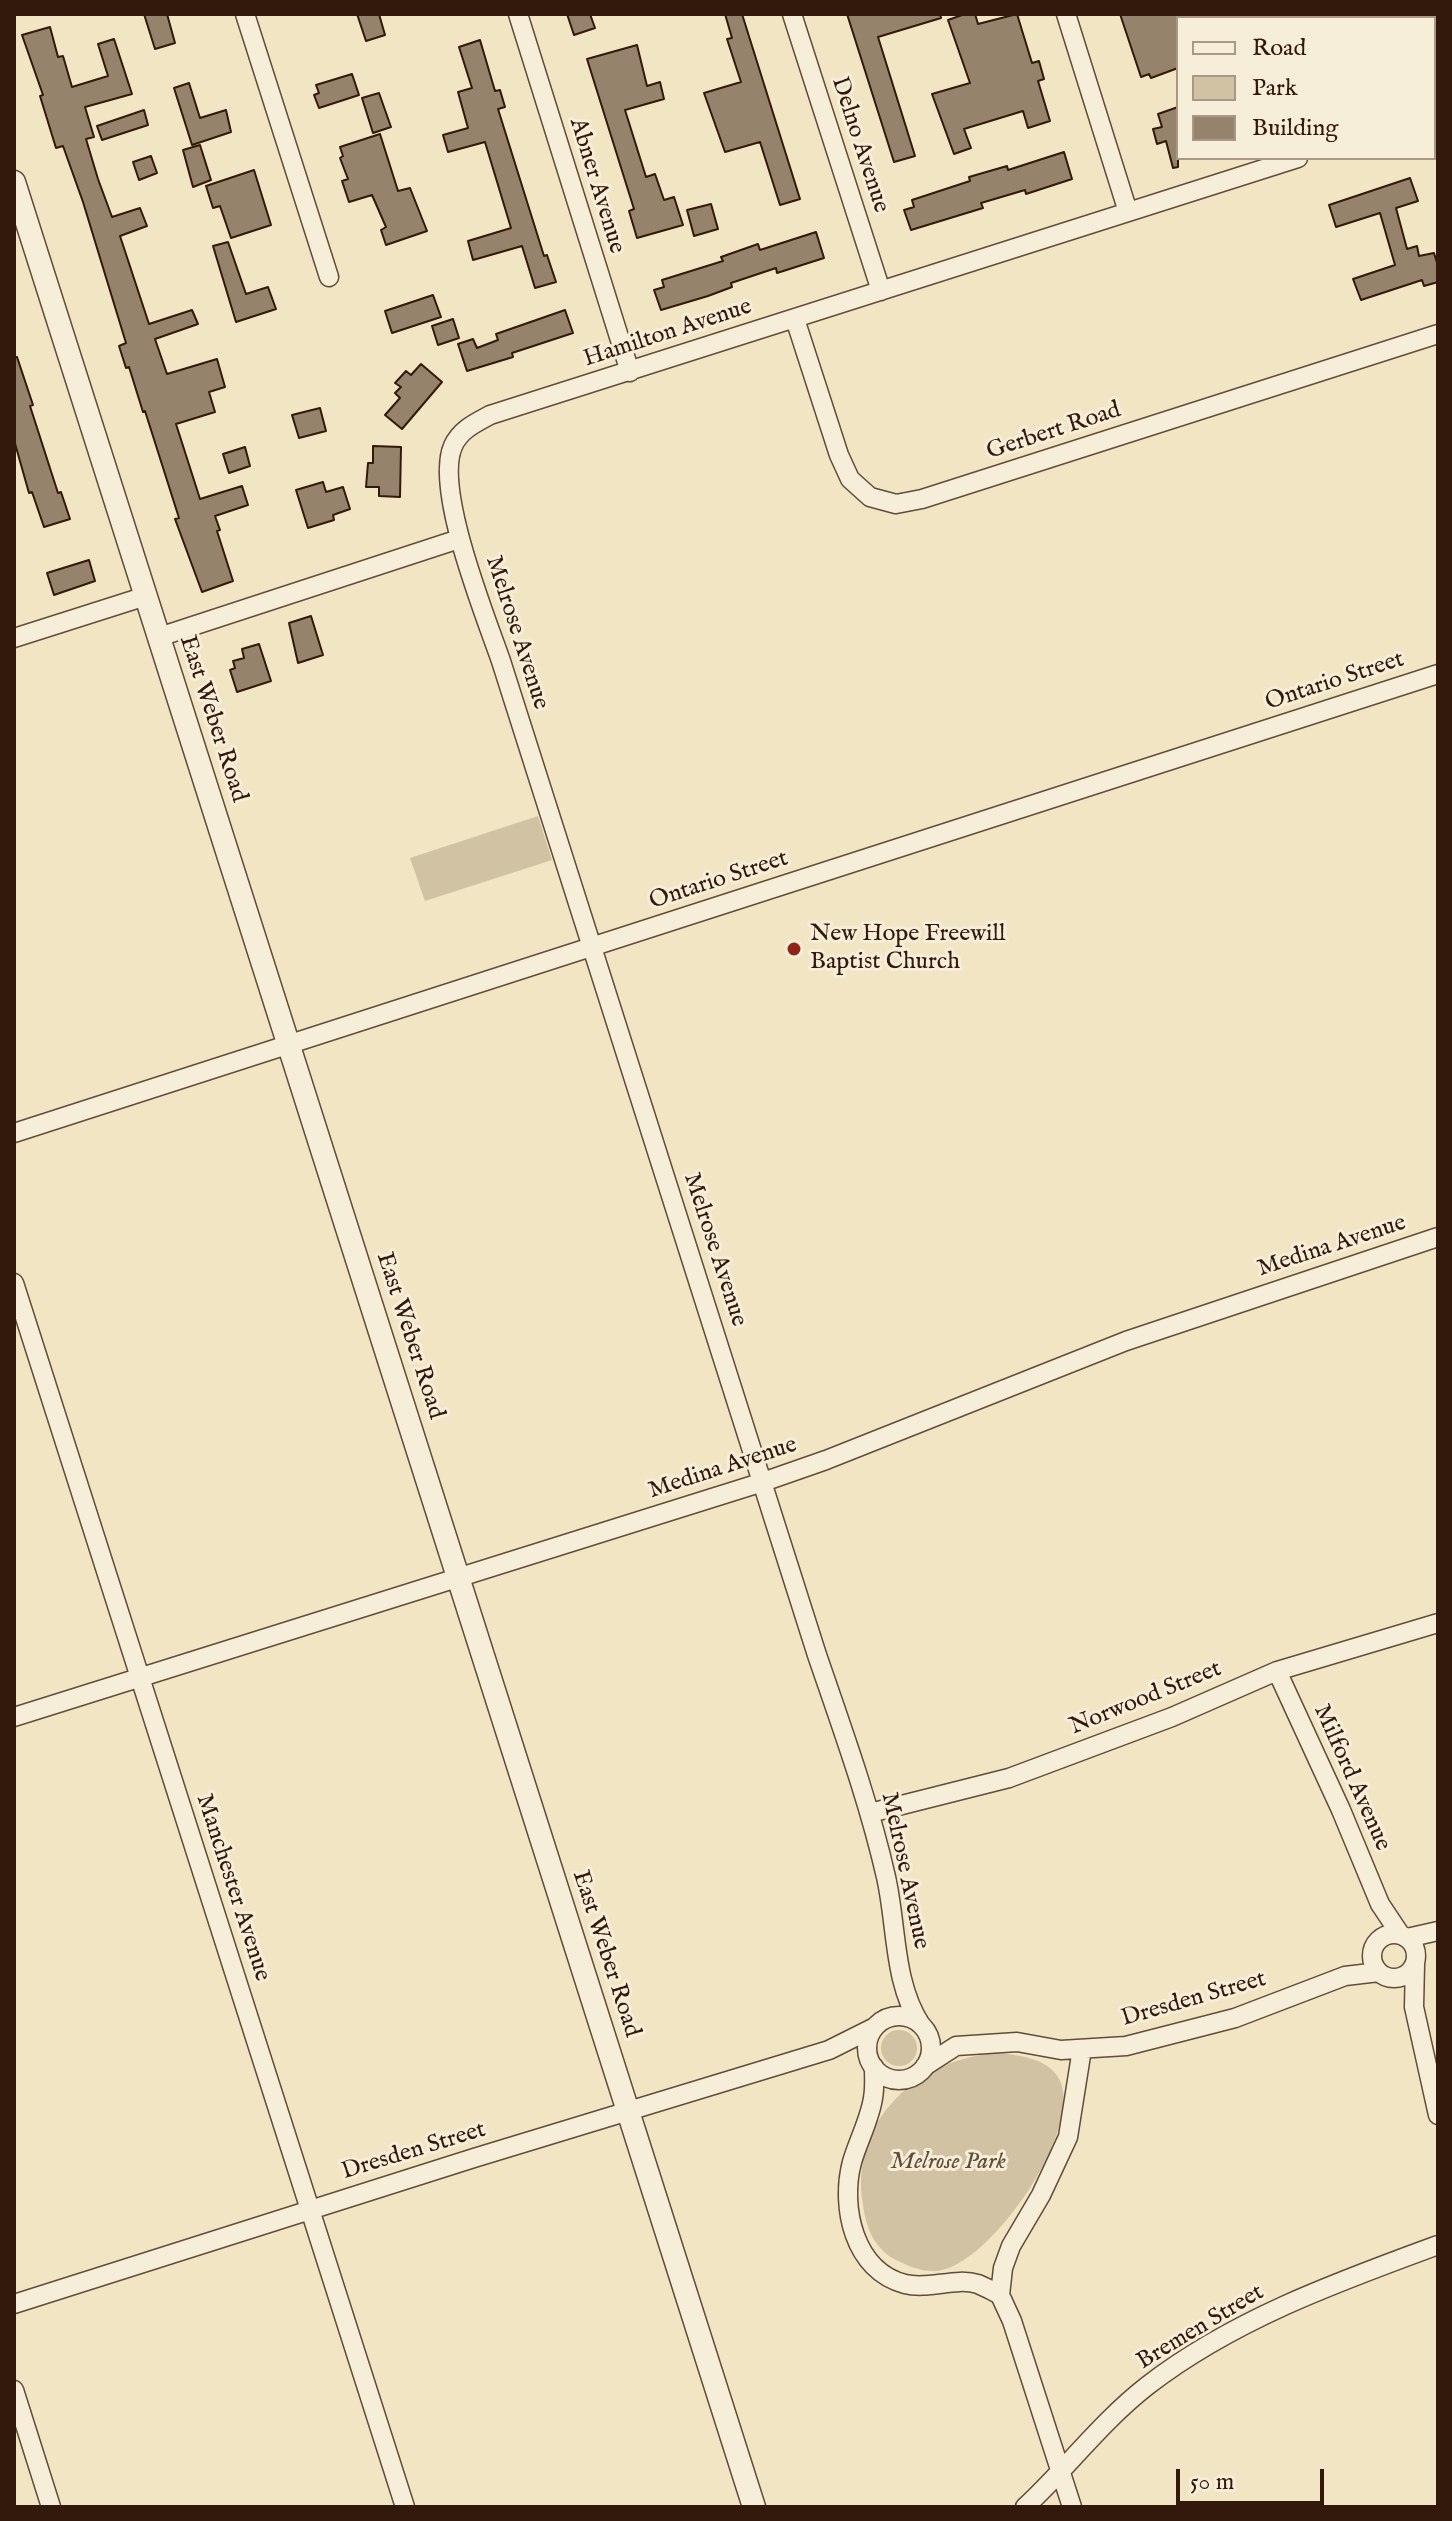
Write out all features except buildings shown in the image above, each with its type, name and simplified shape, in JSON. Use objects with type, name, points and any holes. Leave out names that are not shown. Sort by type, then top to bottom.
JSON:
[{"type":"street","points":[[245,14],[329,277]]},
{"type":"street","name":"Abner Avenue","points":[[518,14],[630,372]]},
{"type":"street","name":"Delno Avenue","points":[[792,14],[881,291]]},
{"type":"street","points":[[1066,14],[1128,212]]},
{"type":"street","name":"Hamilton Avenue","points":[[459,539],[447,466],[454,443],[469,426],[490,415],[1292,160]]},
{"type":"street","name":"East Weber Road","points":[[14,182],[754,2507]]},
{"type":"street","name":"Gerbert Road","points":[[795,319],[839,455],[850,479],[870,497],[896,504],[922,499],[1438,334]]},
{"type":"street","points":[[159,637],[459,539]]},
{"type":"street","name":"Melrose Avenue","points":[[459,539],[870,1813],[886,1879],[902,1981],[913,2014],[924,2030]]},
{"type":"street","points":[[14,638],[146,596]]},
{"type":"street","name":"Ontario Street","points":[[14,1133],[1438,674]]},
{"type":"street","name":"Medina Avenue","points":[[14,1717],[763,1482],[1126,1341],[1438,1237]]},
{"type":"street","name":"Manchester Avenue","points":[[14,1283],[405,2507]]},
{"type":"street","name":"Norwood Street","points":[[870,1813],[1009,1778],[1172,1717],[1277,1671],[1438,1623]]},
{"type":"street","name":"Milford Avenue","points":[[1277,1671],[1380,1904],[1404,1936]]},
{"type":"street","name":"Milford Avenue","points":[[1376,1946],[1380,1904]]},
{"type":"street","points":[[1414,2007],[1372,1960],[1376,1946],[1393,1934],[1404,1936],[1438,1931]]},
{"type":"street","points":[[1404,1936],[1412,1943],[1416,1960],[1414,2007],[1438,2115]]},
{"type":"street","points":[[1382,1974],[1400,1978],[1412,1970],[1416,1960],[1438,1938]]},
{"type":"street","name":"Dresden Street","points":[[1345,1976],[1376,1946]]},
{"type":"street","name":"Dresden Street","points":[[925,2066],[956,2046],[1017,2042],[1061,2050],[1126,2046],[1235,2018],[1345,1976],[1382,1974]]},
{"type":"street","name":"Melrose Avenue","points":[[881,2022],[895,2007],[902,1981]]},
{"type":"street","points":[[873,2098],[925,2066],[931,2051],[924,2030],[905,2016],[881,2022],[868,2041],[873,2098],[851,2165],[849,2205],[853,2231],[861,2250],[877,2270],[902,2284],[920,2286],[961,2282],[977,2284],[1000,2295]]},
{"type":"street","name":"Dresden Street","points":[[14,2304],[829,2050],[881,2022]]},
{"type":"street","name":"Dresden Street","points":[[924,2030],[956,2046]]},
{"type":"street","points":[[1072,2507],[1012,2321],[1000,2295],[1003,2268],[1011,2246],[1041,2195],[1068,2137],[1082,2049]]},
{"type":"street","name":"Dresden Street","points":[[829,2050],[871,2062]]},
{"type":"street","points":[[871,2062],[890,2078],[909,2078]]},
{"type":"street","name":"Bremen Street","points":[[1025,2507],[1061,2473],[1103,2424],[1180,2362],[1272,2311],[1347,2278],[1438,2245]]},
{"type":"street","points":[[14,2390],[51,2507]]},
{"type":"green space","points":[[538,816],[552,860],[425,901],[410,858]]},
{"type":"green space","points":[[899,2030],[911,2036],[917,2048],[911,2060],[899,2066],[887,2060],[881,2048],[887,2036]]},
{"type":"green space","name":"Melrose Park","points":[[998,2053],[1023,2056],[1039,2062],[1058,2077],[1064,2099],[1059,2127],[1047,2159],[1028,2191],[982,2246],[958,2264],[936,2271],[920,2270],[888,2255],[872,2237],[863,2205],[862,2174],[867,2146],[879,2121],[896,2099],[917,2081],[969,2057]]},
{"type":"place","name":"New Hope Freewill Baptist Church","points":[[794,949]]}]
